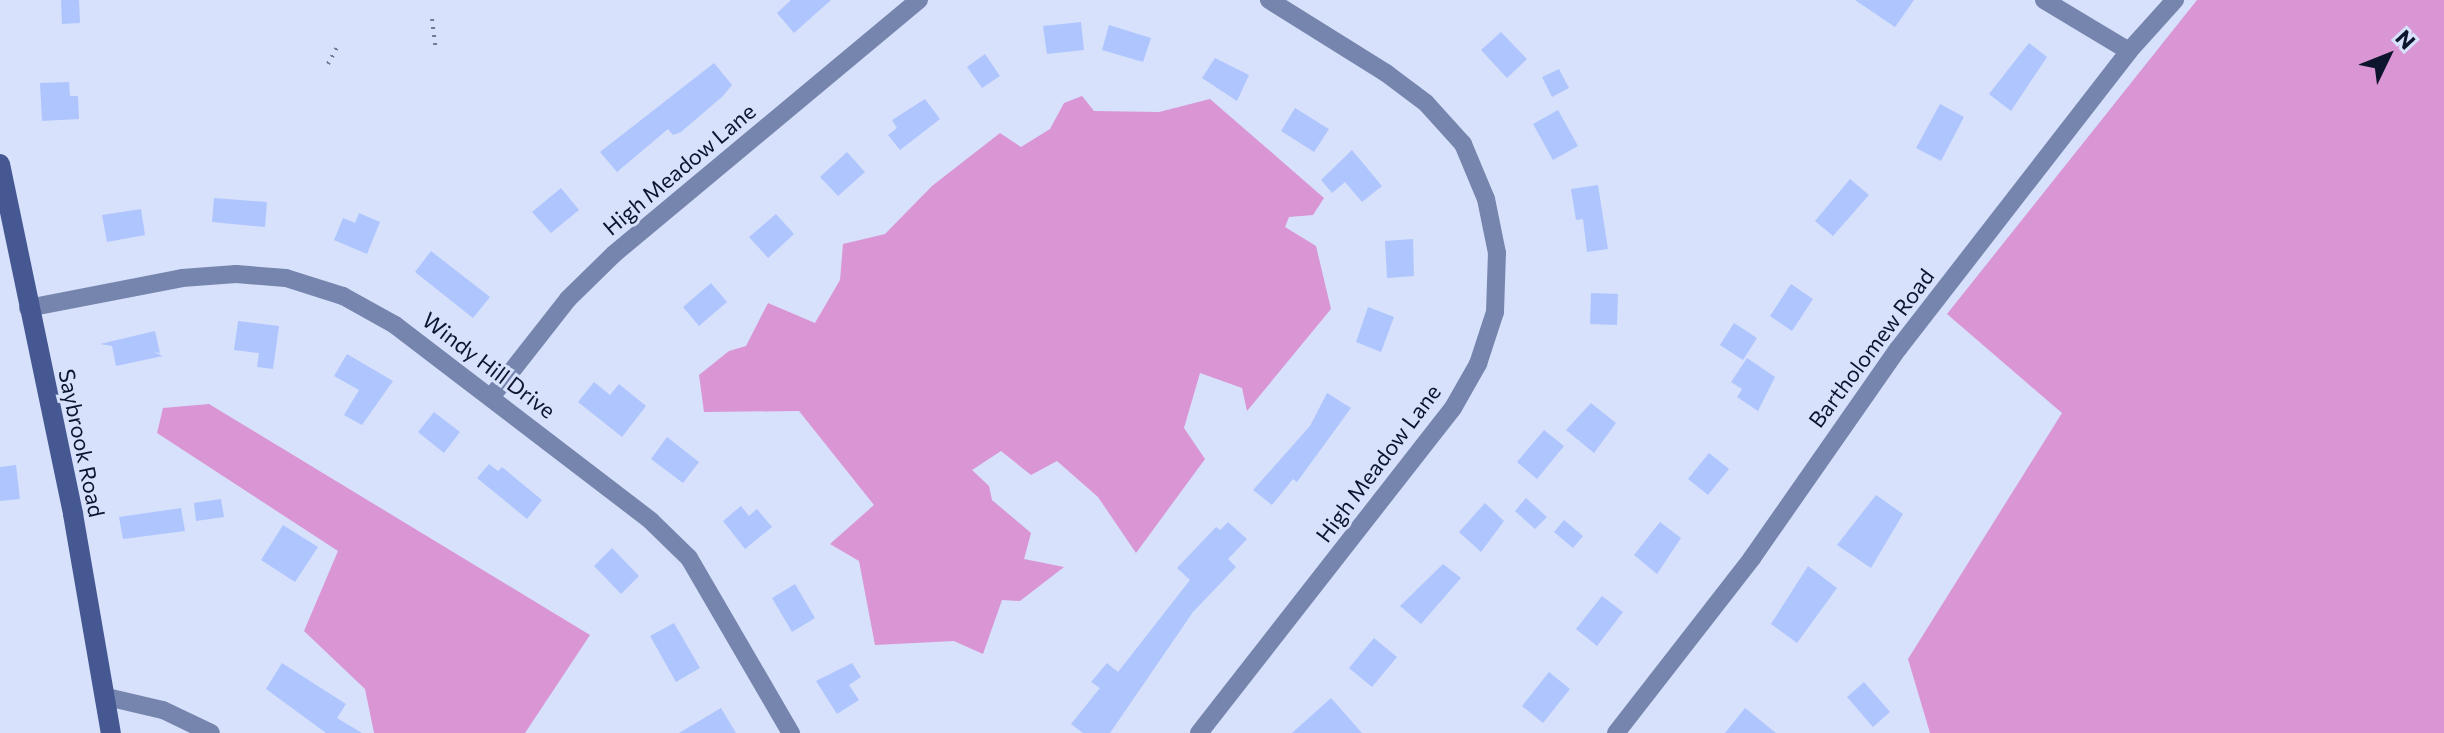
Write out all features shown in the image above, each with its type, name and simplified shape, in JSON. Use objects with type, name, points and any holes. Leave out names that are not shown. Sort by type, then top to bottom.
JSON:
[{"type":"main road","name":"Saybrook Road","points":[[0,164],[107,697],[111,733]]},
{"type":"street","name":"High Meadow Lane","points":[[492,396],[568,299],[614,254],[919,0]]},
{"type":"street","name":"High Meadow Lane","points":[[1199,733],[1453,408],[1478,364],[1495,312],[1497,253],[1486,199],[1463,144],[1426,103],[1386,73],[1269,0]]},
{"type":"street","points":[[2044,0],[2129,51]]},
{"type":"street","name":"Bartholomew Road","points":[[1616,733],[1752,558],[1851,411],[2129,51],[2175,0]]},
{"type":"street","name":"Windy Hill Drive","points":[[28,308],[182,278],[286,278],[343,296],[395,325],[492,396],[651,521],[689,558],[791,733]]},
{"type":"street","points":[[107,697],[163,710],[211,733]]},
{"type":"path","points":[[432,19],[436,51]]},
{"type":"path","points":[[328,64],[338,45]]},
{"type":"shaded area","points":[[2197,0],[2444,0],[2444,733],[1930,733],[1908,659],[2062,413],[1947,314]]},
{"type":"shaded area","points":[[1082,96],[1094,111],[1159,112],[1210,99],[1324,198],[1313,215],[1289,217],[1285,227],[1316,246],[1331,309],[1247,411],[1242,388],[1200,373],[1184,428],[1205,459],[1136,553],[1098,497],[1057,461],[1031,475],[1001,451],[972,470],[989,486],[992,500],[1031,533],[1024,559],[1064,567],[1020,601],[1002,600],[983,654],[954,641],[875,645],[859,561],[830,544],[874,505],[799,411],[704,412],[699,375],[729,351],[746,346],[768,303],[815,323],[840,280],[843,244],[885,234],[932,186],[1000,133],[1021,147],[1050,129],[1064,103]]},
{"type":"shaded area","points":[[209,404],[590,635],[525,733],[374,733],[365,689],[304,631],[338,551],[157,433],[163,408]]},
{"type":"building","points":[[61,0],[79,0],[80,23],[62,24]]},
{"type":"building","points":[[791,0],[831,0],[794,33],[777,13]]},
{"type":"building","points":[[1855,0],[1914,0],[1895,27]]},
{"type":"building","points":[[1081,22],[1084,50],[1047,54],[1043,26]]},
{"type":"building","points":[[1109,25],[1151,38],[1143,62],[1102,50]]},
{"type":"building","points":[[1501,32],[1527,59],[1507,78],[1481,50]]},
{"type":"building","points":[[2029,43],[2047,57],[2011,111],[1989,94]]},
{"type":"building","points":[[985,54],[1000,76],[982,88],[967,67]]},
{"type":"building","points":[[1215,58],[1249,75],[1237,101],[1202,78]]},
{"type":"building","points":[[714,63],[732,85],[723,96],[681,132],[673,135],[668,129],[617,172],[600,152]]},
{"type":"building","points":[[1559,69],[1569,88],[1552,97],[1542,77]]},
{"type":"building","points":[[69,82],[70,96],[78,96],[79,119],[42,121],[40,83]]},
{"type":"building","points":[[925,99],[940,119],[900,150],[888,135],[897,128],[892,120]]},
{"type":"building","points":[[1940,104],[1964,117],[1941,161],[1916,148]]},
{"type":"building","points":[[1295,108],[1329,129],[1314,152],[1281,131]]},
{"type":"building","points":[[1558,110],[1578,146],[1553,160],[1533,124]]},
{"type":"building","points":[[1352,150],[1382,186],[1362,202],[1345,182],[1332,193],[1321,180]]},
{"type":"building","points":[[847,152],[865,172],[838,196],[820,177]]},
{"type":"building","points":[[1850,179],[1869,195],[1833,236],[1815,221]]},
{"type":"building","points":[[1598,185],[1608,249],[1587,252],[1583,219],[1576,220],[1571,189]]},
{"type":"building","points":[[561,188],[579,210],[551,233],[532,212]]},
{"type":"building","points":[[214,198],[267,202],[265,227],[212,222]]},
{"type":"building","points":[[141,209],[145,235],[107,242],[102,215]]},
{"type":"building","points":[[359,213],[380,222],[367,254],[334,240],[343,218],[355,223]]},
{"type":"building","points":[[776,214],[794,234],[768,258],[749,237]]},
{"type":"building","points":[[1413,239],[1414,276],[1387,278],[1385,241]]},
{"type":"building","points":[[431,251],[490,297],[473,318],[415,272]]},
{"type":"building","points":[[711,283],[727,302],[699,326],[683,307]]},
{"type":"building","points":[[1791,284],[1813,299],[1792,331],[1770,316]]},
{"type":"building","points":[[1591,293],[1618,294],[1617,325],[1590,324]]},
{"type":"building","points":[[1368,307],[1394,317],[1381,352],[1356,342]]},
{"type":"building","points":[[238,321],[279,326],[273,369],[257,367],[259,353],[234,350]]},
{"type":"building","points":[[1734,323],[1757,338],[1743,360],[1720,345]]},
{"type":"building","points":[[155,331],[160,353],[154,352],[163,356],[116,366],[112,346],[100,344]]},
{"type":"building","points":[[347,354],[393,381],[362,425],[344,415],[359,390],[334,376]]},
{"type":"building","points":[[1747,358],[1775,377],[1758,411],[1737,397],[1742,389],[1731,382]]},
{"type":"building","points":[[594,382],[610,395],[619,384],[646,406],[622,437],[578,402]]},
{"type":"building","points":[[1327,393],[1351,408],[1297,482],[1293,479],[1272,505],[1253,490],[1310,426]]},
{"type":"building","points":[[1591,403],[1616,423],[1594,453],[1566,430]]},
{"type":"building","points":[[434,412],[460,432],[444,453],[418,432]]},
{"type":"building","points":[[1544,430],[1564,446],[1537,479],[1517,462]]},
{"type":"building","points":[[667,437],[699,462],[683,483],[651,459]]},
{"type":"building","points":[[1709,453],[1729,469],[1708,495],[1688,479]]},
{"type":"building","points":[[489,464],[498,471],[502,467],[542,500],[527,519],[477,478]]},
{"type":"building","points":[[16,465],[20,499],[0,501],[0,467]]},
{"type":"building","points":[[1876,495],[1903,514],[1871,568],[1837,545]]},
{"type":"building","points":[[1526,498],[1547,517],[1535,529],[1515,511]]},
{"type":"building","points":[[221,499],[224,517],[196,521],[194,503]]},
{"type":"building","points":[[1485,503],[1504,521],[1481,552],[1459,532]]},
{"type":"building","points":[[741,506],[749,516],[757,509],[772,527],[745,549],[723,521]]},
{"type":"building","points":[[181,508],[185,531],[123,539],[119,517]]},
{"type":"building","points":[[1564,520],[1583,536],[1573,548],[1554,532]]},
{"type":"building","points":[[1228,522],[1247,539],[1228,559],[1236,567],[1193,612],[1110,733],[1083,733],[1071,724],[1100,688],[1091,682],[1107,663],[1118,672],[1190,580],[1177,568],[1216,527],[1220,530]]},
{"type":"building","points":[[1660,522],[1681,538],[1657,574],[1634,555]]},
{"type":"building","points":[[283,525],[318,547],[295,582],[261,560]]},
{"type":"building","points":[[612,548],[639,576],[621,594],[594,566]]},
{"type":"building","points":[[1443,564],[1461,578],[1421,624],[1400,606]]},
{"type":"building","points":[[1808,566],[1837,588],[1797,643],[1771,624]]},
{"type":"building","points":[[795,584],[815,618],[792,632],[772,598]]},
{"type":"building","points":[[1602,596],[1623,612],[1597,646],[1576,629]]},
{"type":"building","points":[[674,623],[700,668],[676,682],[650,636]]},
{"type":"building","points":[[1374,638],[1397,657],[1372,687],[1349,668]]},
{"type":"building","points":[[282,663],[346,704],[337,718],[362,733],[326,733],[266,689]]},
{"type":"building","points":[[852,663],[861,677],[849,685],[859,700],[837,714],[816,681]]},
{"type":"building","points":[[1549,672],[1570,689],[1543,723],[1522,706]]},
{"type":"building","points":[[1864,682],[1890,712],[1873,727],[1847,697]]},
{"type":"building","points":[[1331,698],[1362,733],[1292,733]]},
{"type":"building","points":[[721,708],[736,733],[679,733]]},
{"type":"building","points":[[1745,708],[1776,733],[1725,733]]}]
